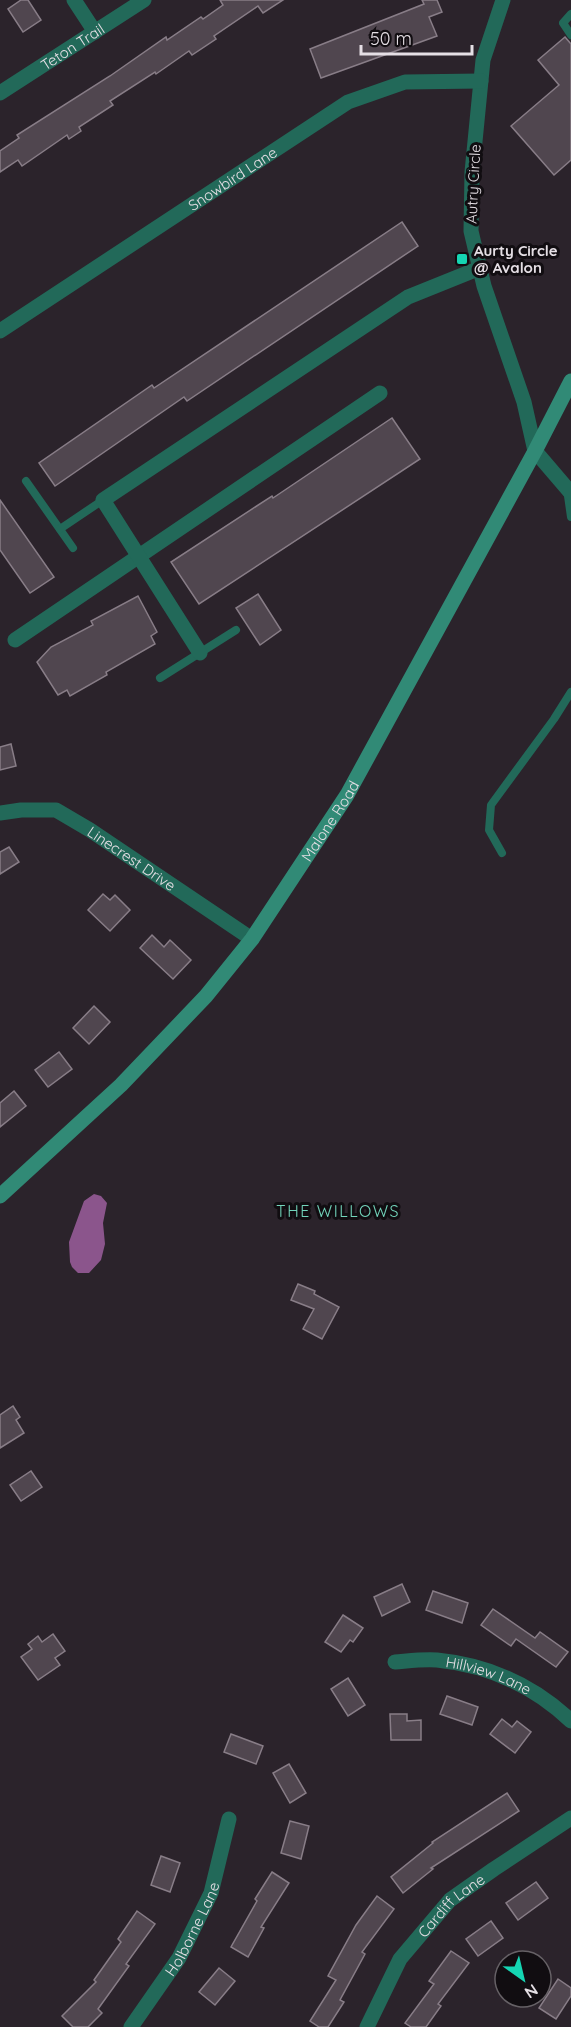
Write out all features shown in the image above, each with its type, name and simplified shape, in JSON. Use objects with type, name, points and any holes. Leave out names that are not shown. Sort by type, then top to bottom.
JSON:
[{"type":"street","points":[[74,0],[95,32]]},
{"type":"street","name":"Teton Trail","points":[[0,93],[144,0]]},
{"type":"street","name":"Autry Circle","points":[[503,0],[483,60],[472,172],[471,231],[484,285],[524,402],[535,452],[569,490]]},
{"type":"street","name":"Snowbird Lane","points":[[0,331],[348,102],[405,82],[481,81]]},
{"type":"street","points":[[200,653],[103,500],[408,297],[480,268]]},
{"type":"street","name":"Malone Road","points":[[0,1196],[121,1085],[206,996],[252,939],[347,795],[535,452],[571,381]]},
{"type":"street","points":[[15,640],[380,393]]},
{"type":"street","name":"Linecrest Drive","points":[[0,813],[21,810],[56,810],[138,861],[252,939]]},
{"type":"street","name":"Hillview Lane","points":[[395,1662],[436,1660],[480,1669],[508,1678],[537,1693],[571,1721]]},
{"type":"street","name":"Cardiff Lane","points":[[367,2027],[400,1959],[450,1900],[571,1818]]},
{"type":"street","name":"Holborne Lane","points":[[131,2027],[179,1958],[211,1893],[229,1819]]},
{"type":"lane","points":[[571,14],[563,24],[571,35]]},
{"type":"lane","points":[[26,481],[73,548]]},
{"type":"lane","points":[[569,490],[571,517]]},
{"type":"lane","points":[[60,529],[103,500]]},
{"type":"lane","points":[[160,678],[236,630]]},
{"type":"lane","points":[[502,853],[489,830],[491,805],[571,692]]},
{"type":"shaded area","points":[[94,1194],[101,1196],[107,1203],[103,1223],[105,1244],[101,1260],[89,1273],[78,1273],[70,1262],[69,1242],[84,1201]]},
{"type":"building","points":[[21,0],[28,0],[41,20],[23,32],[8,9]]},
{"type":"building","points":[[220,0],[283,0],[263,13],[258,6],[214,36],[216,39],[192,55],[189,51],[110,101],[113,105],[79,127],[81,131],[69,139],[67,135],[22,166],[18,160],[0,172],[0,151],[19,138],[17,135],[110,76],[166,37],[167,40],[201,17],[203,19],[223,5]]},
{"type":"building","points":[[422,0],[437,0],[442,12],[429,17],[437,36],[321,78],[310,49],[424,4]]},
{"type":"building","points":[[565,37],[571,44],[571,160],[554,175],[511,126],[559,85],[538,60]]},
{"type":"building","points":[[402,222],[418,246],[187,401],[184,397],[55,486],[39,463],[152,385],[154,388]]},
{"type":"building","points":[[392,418],[420,459],[199,604],[171,562],[272,496],[273,498]]},
{"type":"building","points":[[0,500],[54,577],[30,593],[0,550]]},
{"type":"building","points":[[258,594],[281,630],[260,645],[236,608]]},
{"type":"building","points":[[138,596],[157,632],[151,636],[155,644],[70,696],[67,690],[58,695],[37,662],[51,647],[93,625],[91,621]]},
{"type":"building","points":[[11,744],[16,766],[0,770],[0,747]]},
{"type":"building","points":[[9,847],[19,862],[0,874],[0,852]]},
{"type":"building","points":[[103,894],[110,900],[115,895],[130,910],[110,931],[88,910]]},
{"type":"building","points":[[152,935],[164,947],[170,940],[191,960],[173,979],[140,948]]},
{"type":"building","points":[[94,1006],[110,1022],[89,1044],[73,1028]]},
{"type":"building","points":[[59,1052],[72,1069],[48,1087],[35,1070]]},
{"type":"building","points":[[14,1091],[26,1106],[0,1127],[0,1103]]},
{"type":"building","points":[[298,1284],[315,1291],[314,1294],[339,1307],[322,1339],[303,1329],[314,1309],[291,1300]]},
{"type":"building","points":[[13,1406],[20,1417],[16,1420],[24,1433],[0,1448],[0,1415]]},
{"type":"building","points":[[31,1471],[42,1487],[21,1501],[10,1485]]},
{"type":"building","points":[[402,1584],[410,1602],[382,1616],[374,1597]]},
{"type":"building","points":[[433,1591],[468,1603],[462,1623],[426,1610]]},
{"type":"building","points":[[493,1609],[535,1638],[540,1632],[568,1652],[556,1667],[516,1639],[511,1646],[481,1625]]},
{"type":"building","points":[[343,1615],[363,1628],[353,1642],[350,1640],[341,1652],[325,1642]]},
{"type":"building","points":[[53,1634],[65,1651],[55,1658],[60,1665],[38,1680],[21,1657],[32,1649],[28,1644],[38,1636],[42,1642]]},
{"type":"building","points":[[348,1678],[365,1705],[348,1716],[331,1689]]},
{"type":"building","points":[[447,1696],[478,1707],[472,1725],[440,1714]]},
{"type":"building","points":[[390,1714],[407,1714],[407,1721],[421,1720],[421,1740],[391,1740]]},
{"type":"building","points":[[502,1719],[512,1727],[517,1721],[531,1732],[515,1753],[490,1734]]},
{"type":"building","points":[[231,1734],[263,1746],[256,1764],[224,1752]]},
{"type":"building","points":[[289,1764],[306,1793],[290,1803],[273,1773]]},
{"type":"building","points":[[507,1793],[519,1811],[431,1868],[433,1869],[403,1893],[391,1877],[432,1842]]},
{"type":"building","points":[[290,1821],[309,1826],[301,1859],[281,1853]]},
{"type":"building","points":[[161,1856],[180,1863],[170,1892],[151,1885]]},
{"type":"building","points":[[272,1872],[289,1883],[261,1927],[264,1928],[248,1957],[231,1947],[257,1901],[255,1899]]},
{"type":"building","points":[[536,1882],[548,1898],[518,1920],[506,1903]]},
{"type":"building","points":[[377,1896],[394,1909],[362,1952],[365,1954],[340,2000],[344,2002],[328,2027],[319,2027],[310,2021],[336,1980],[328,1976],[356,1925]]},
{"type":"building","points":[[137,1911],[155,1924],[126,1964],[129,1966],[98,2009],[102,2013],[88,2027],[73,2027],[62,2016],[96,1982],[94,1980],[121,1942],[118,1939]]},
{"type":"building","points":[[491,1921],[503,1938],[478,1956],[466,1939]]},
{"type":"building","points":[[451,1951],[469,1963],[438,2004],[441,2006],[426,2027],[411,2027],[405,2023],[434,1984],[429,1981]]},
{"type":"building","points":[[219,1968],[235,1981],[215,2005],[199,1992]]},
{"type":"building","points":[[558,1979],[571,1988],[571,1996],[556,2019],[541,2009],[553,2009],[553,1987]]},
{"type":"place","name":"Aurty Circle @ Avalon","points":[[462,259]]},
{"type":"district","name":"THE WILLOWS","points":[[338,1211]]}]
